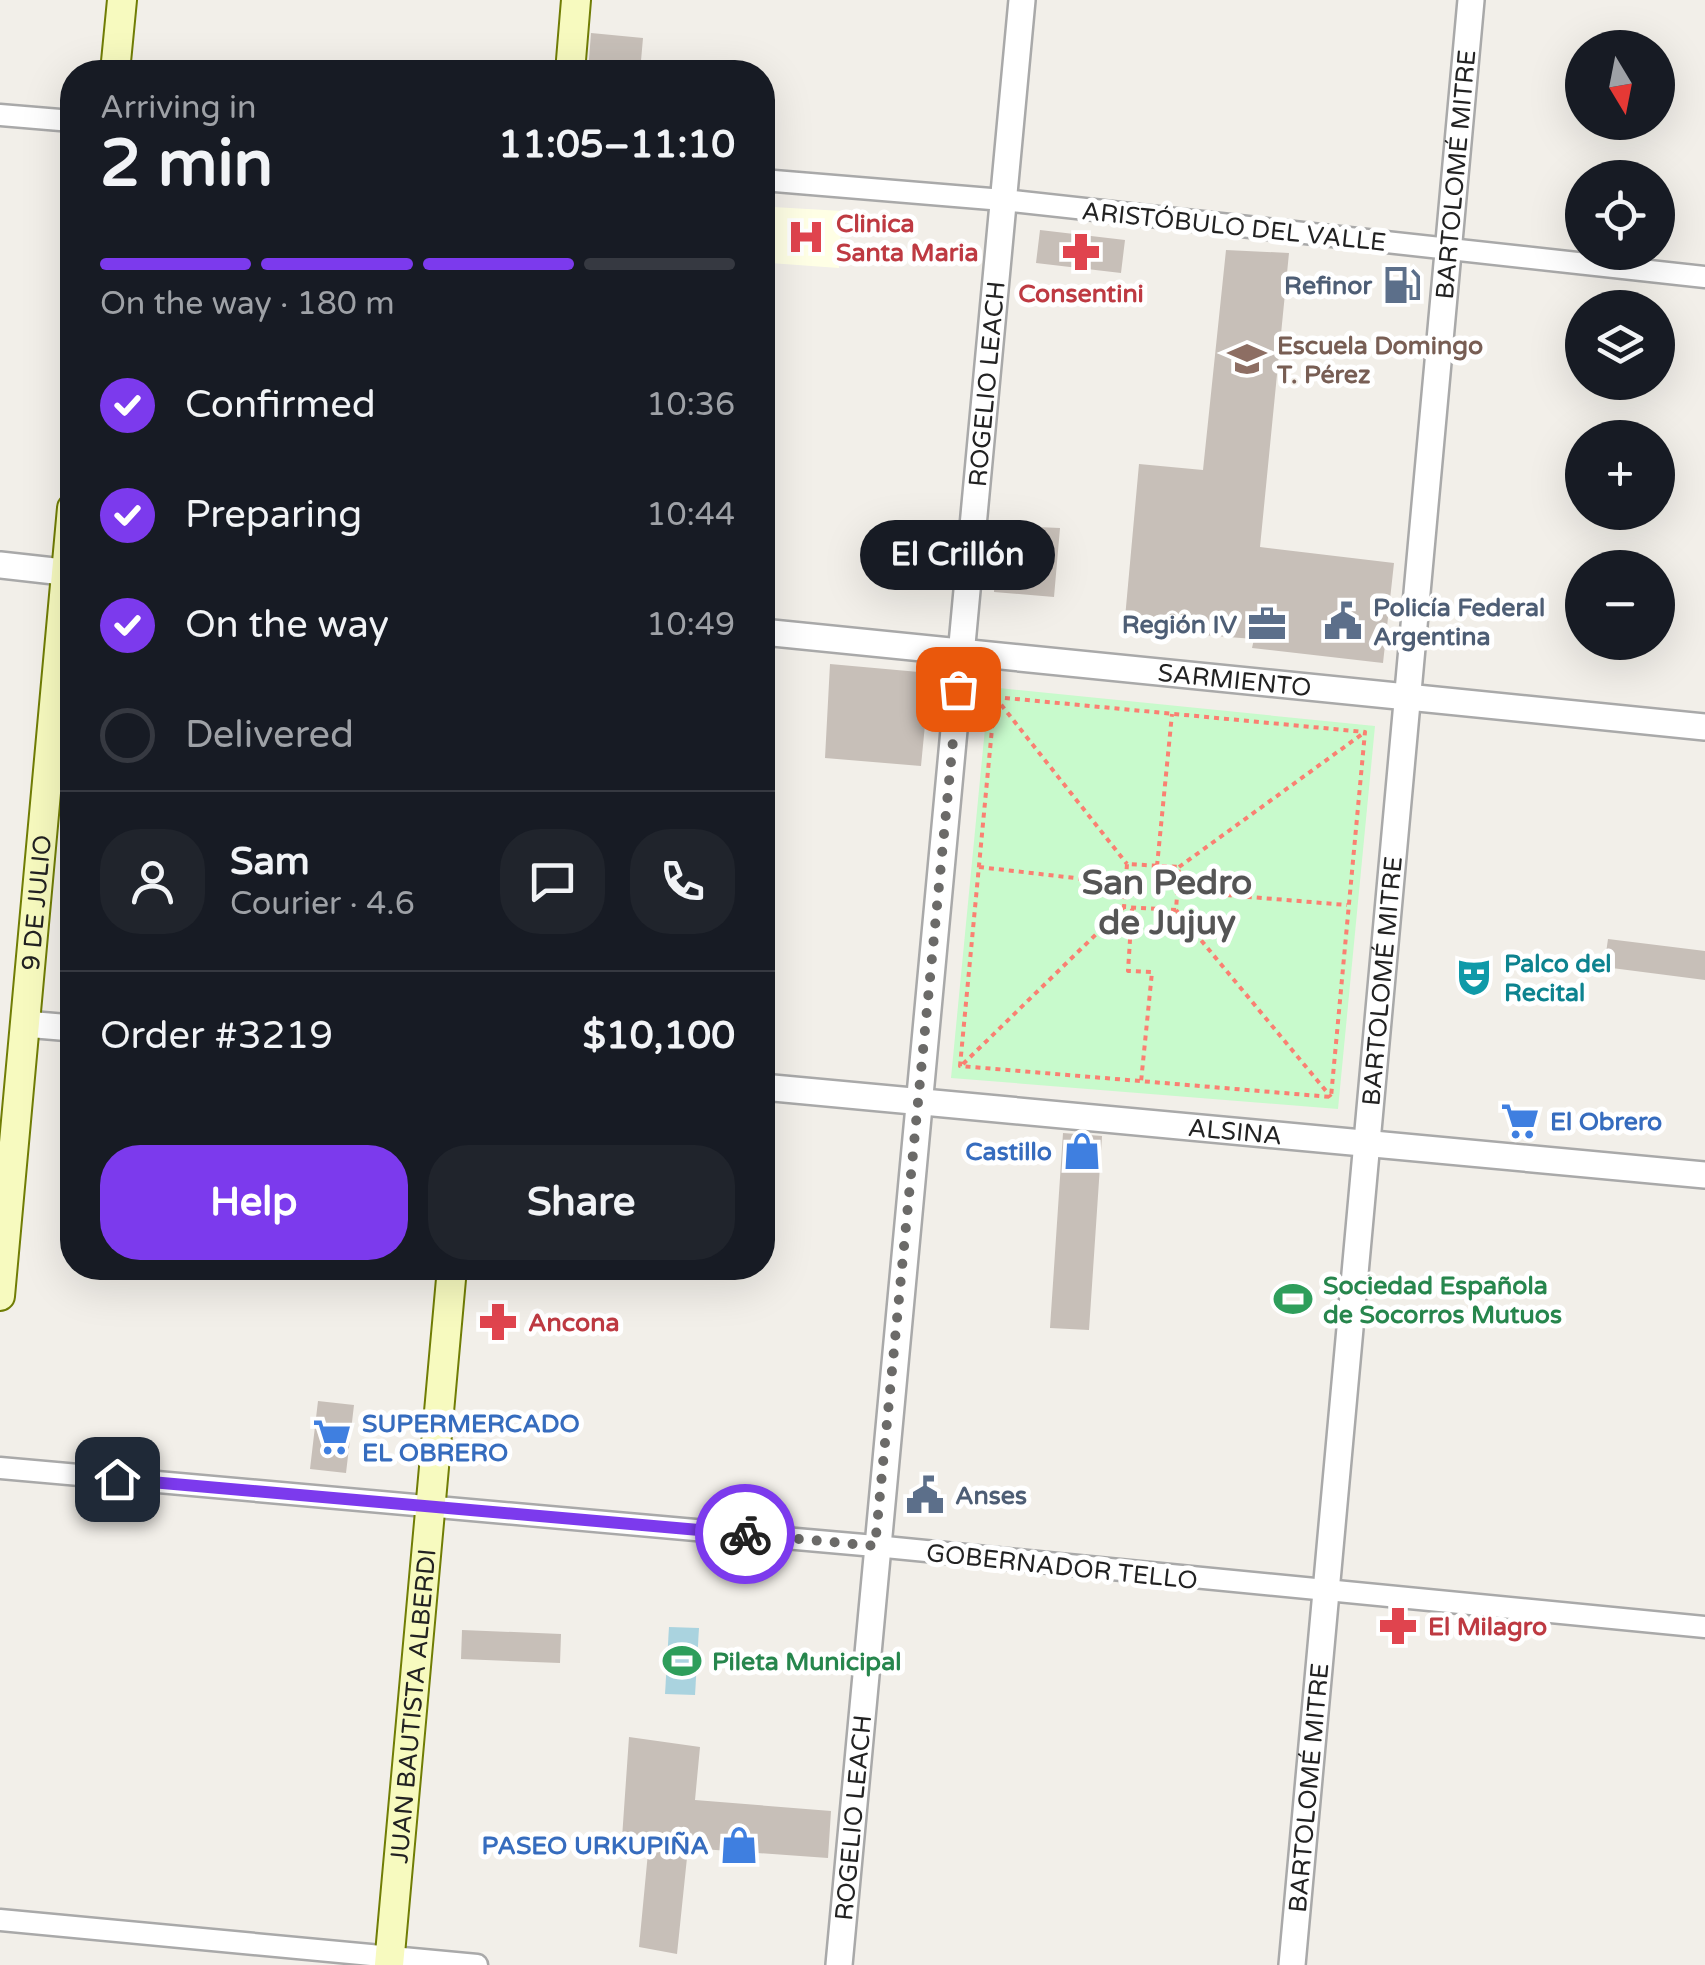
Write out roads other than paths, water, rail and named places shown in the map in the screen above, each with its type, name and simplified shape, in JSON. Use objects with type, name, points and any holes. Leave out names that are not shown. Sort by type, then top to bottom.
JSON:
[{"type":"main road","points":[[116,60],[122,0]]},
{"type":"main road","points":[[571,60],[576,0]]},
{"type":"main road","name":"9 DE JULIO","points":[[0,1296],[5,1207],[60,665]]},
{"type":"main road","name":"JUAN BAUTISTA ALBERDI","points":[[390,1961],[451,1280]]},
{"type":"street","name":"ROGELIO LEACH","points":[[839,1965],[875,1546],[1022,0]]},
{"type":"street","name":"BARTOLOMÉ MITRE","points":[[1292,1965],[1471,0]]},
{"type":"street","points":[[0,114],[60,120]]},
{"type":"street","name":"ARISTÓBULO DEL VALLE","points":[[775,181],[1003,200],[1705,277]]},
{"type":"street","points":[[0,565],[60,572]]},
{"type":"street","name":"SARMIENTO","points":[[775,633],[1705,728]]},
{"type":"street","points":[[25,1024],[60,1027]]},
{"type":"street","name":"ALSINA","points":[[775,1088],[1705,1175]]},
{"type":"street","name":"GOBERNADOR TELLO","points":[[0,1468],[875,1546],[1326,1594],[1705,1627]]},
{"type":"street","points":[[0,1920],[390,1961],[478,1965]]},
{"type":"water","name":"Pileta Municipal","points":[[669,1627],[699,1628],[695,1695],[665,1694]]},
{"type":"place","name":"Clinica Santa Maria","points":[[806,237]]},
{"type":"place","name":"Consentini","points":[[1081,252]]},
{"type":"place","name":"Refinor","points":[[1402,285]]},
{"type":"place","name":"Escuela Domingo T. Pérez","points":[[1247,359]]},
{"type":"place","name":"Policía Federal Argentina","points":[[1343,621]]},
{"type":"place","name":"Región IV","points":[[1267,624]]},
{"type":"place","name":"El Crillón","points":[[958,689]]},
{"type":"place","name":"Palco del Recital","points":[[1474,977]]},
{"type":"place","name":"El Obrero","points":[[1520,1121]]},
{"type":"place","name":"Castillo","points":[[1082,1151]]},
{"type":"place","name":"Sociedad Española de Socorros Mutuos","points":[[1293,1299]]},
{"type":"place","name":"Ancona","points":[[498,1322]]},
{"type":"place","name":"SUPERMERCADO EL OBRERO","points":[[332,1437]]},
{"type":"place","name":"Anses","points":[[925,1495]]},
{"type":"place","name":"El Milagro","points":[[1398,1626]]},
{"type":"place","name":"Pileta Municipal","points":[[682,1661]]},
{"type":"place","name":"PASEO URKUPIÑA","points":[[739,1845]]},
{"type":"district","name":"San Pedro de Jujuy","points":[[1167,902]]}]
